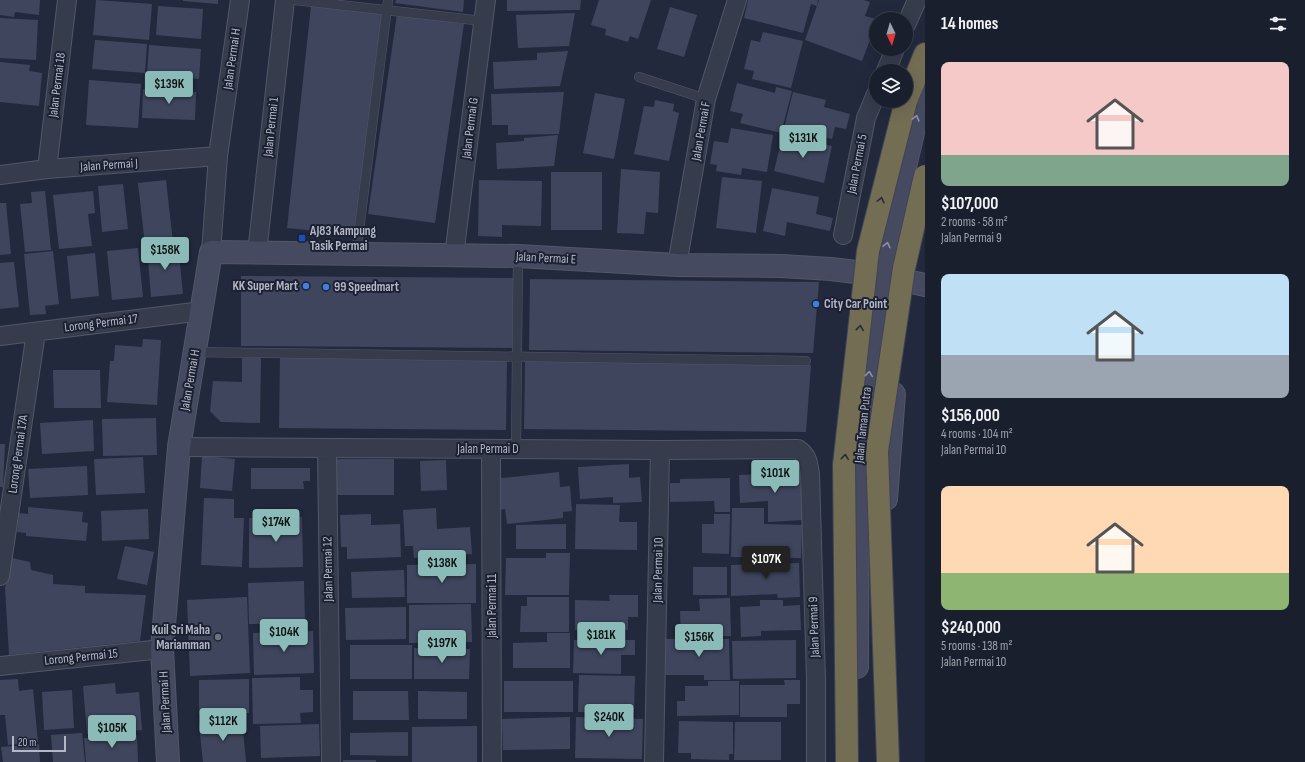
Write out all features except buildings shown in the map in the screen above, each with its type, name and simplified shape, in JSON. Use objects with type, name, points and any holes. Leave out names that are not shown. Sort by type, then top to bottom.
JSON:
[{"type":"highway","points":[[913,84],[925,54]]},
{"type":"highway","points":[[847,762],[844,464],[868,251],[904,108]]},
{"type":"highway","points":[[888,762],[877,451],[904,268],[925,177]]},
{"type":"street","name":"Jalan Permai 18","points":[[47,170],[67,0]]},
{"type":"street","name":"Jalan Permai H","points":[[168,762],[162,648],[179,447],[211,252],[218,156],[240,0]]},
{"type":"street","name":"Jalan Permai 1","points":[[257,253],[285,0]]},
{"type":"street","name":"Jalan Permai G","points":[[454,256],[486,0]]},
{"type":"street","name":"Jalan Permai F","points":[[677,264],[706,99],[737,0]]},
{"type":"street","points":[[912,12],[917,0]]},
{"type":"street","name":"Jalan Taman Putra","points":[[856,762],[858,478],[880,275],[916,115],[925,95]]},
{"type":"street","name":"Jalan Permai 5","points":[[843,235],[866,118],[870,108]]},
{"type":"street","name":"Jalan Permai J","points":[[0,175],[218,156]]},
{"type":"street","points":[[885,762],[886,504],[903,280],[925,177]]},
{"type":"street","name":"Jalan Permai E","points":[[211,252],[518,256],[677,264],[781,266],[831,269],[880,275],[925,285]]},
{"type":"street","name":"Lorong Permai 17","points":[[0,336],[202,311]]},
{"type":"street","name":"Lorong Permai 17A","points":[[0,576],[5,509],[36,332]]},
{"type":"street","name":"Jalan Permai D","points":[[179,447],[660,450],[798,449]]},
{"type":"street","name":"Jalan Permai 12","points":[[327,448],[331,762]]},
{"type":"street","name":"Jalan Permai 11","points":[[491,449],[492,762]]},
{"type":"street","name":"Jalan Permai 9","points":[[798,449],[805,454],[810,474],[816,680],[816,762]]},
{"type":"street","name":"Jalan Permai 10","points":[[654,762],[660,450]]},
{"type":"street","name":"Lorong Permai 15","points":[[0,666],[162,648]]},
{"type":"lane","points":[[294,0],[387,5],[483,21]]},
{"type":"lane","points":[[356,254],[387,5]]},
{"type":"lane","points":[[639,77],[706,99]]},
{"type":"lane","points":[[516,449],[518,256]]},
{"type":"lane","points":[[195,352],[806,360]]},
{"type":"place","name":"AJ83 Kampung Tasik Permai","points":[[302,238]]},
{"type":"place","name":"KK Super Mart","points":[[306,286]]},
{"type":"place","name":"99 Speedmart","points":[[326,287]]},
{"type":"place","name":"City Car Point","points":[[816,304]]},
{"type":"place","name":"Kuil Sri Maha Mariamman","points":[[218,637]]}]
